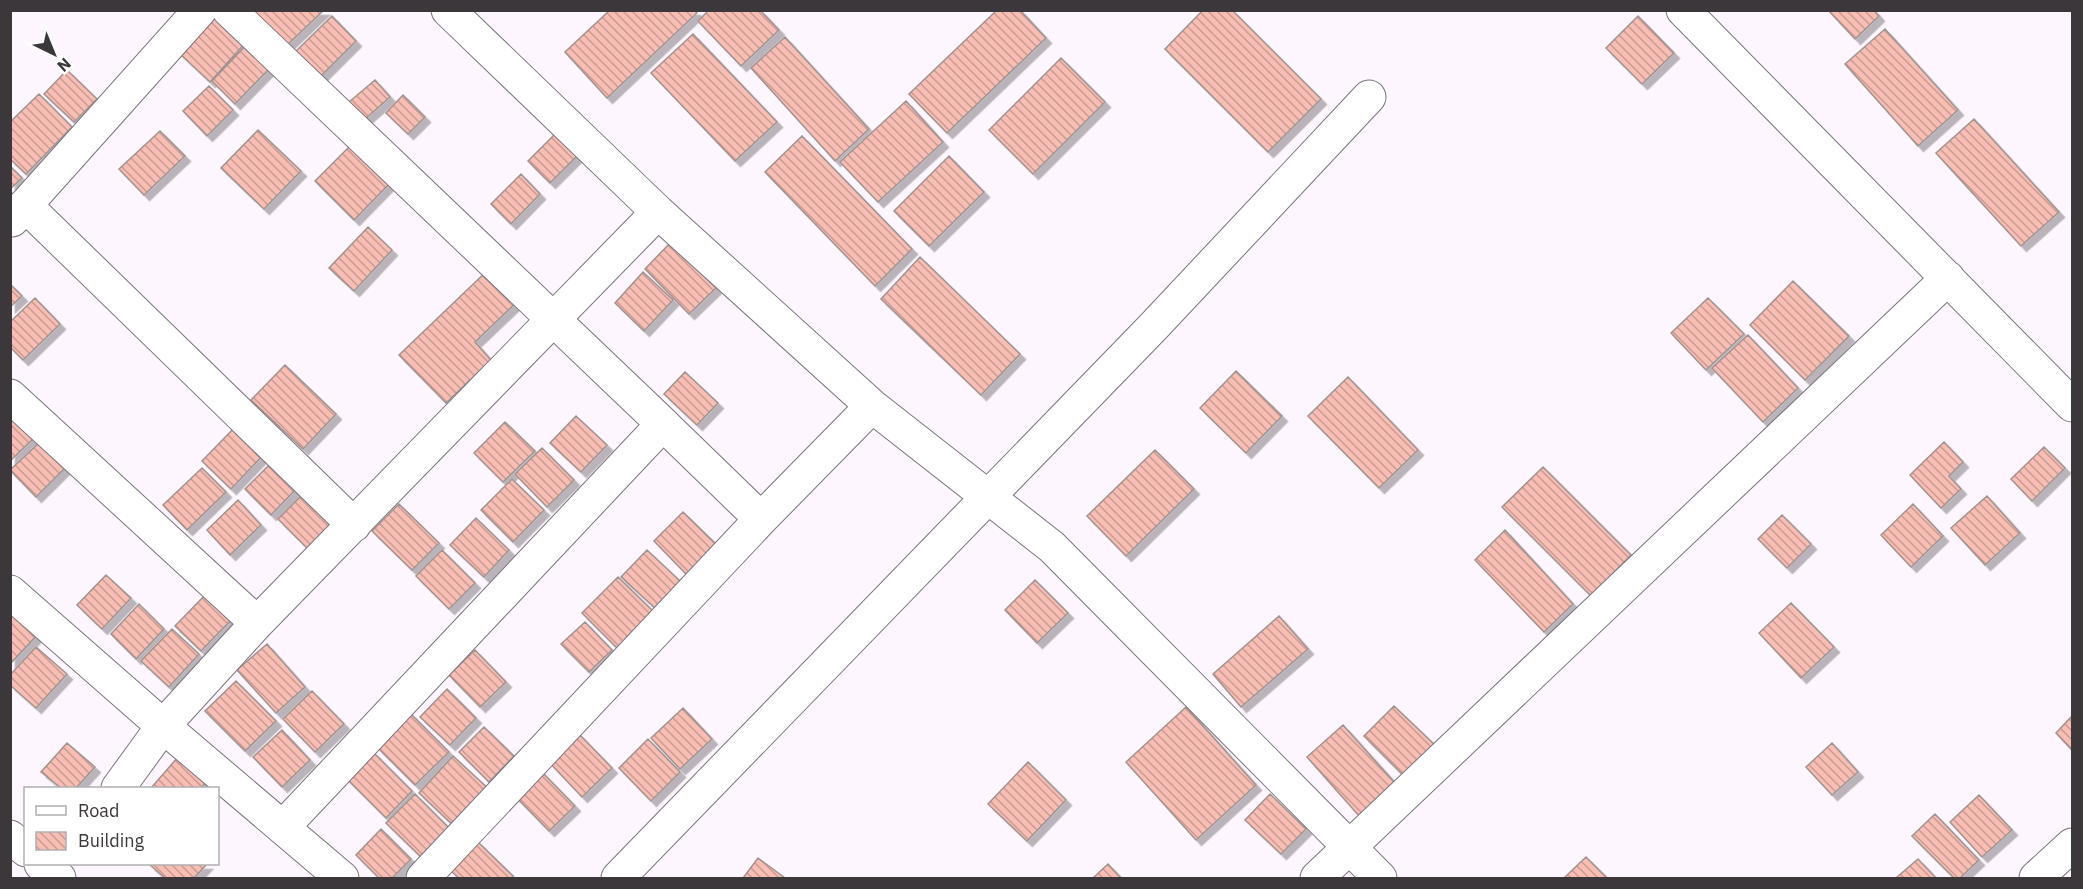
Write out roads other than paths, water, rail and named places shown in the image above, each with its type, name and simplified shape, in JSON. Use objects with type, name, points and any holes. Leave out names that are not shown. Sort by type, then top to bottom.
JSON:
[{"type":"street","points":[[200,10],[18,213],[354,525]]},
{"type":"street","points":[[229,10],[761,519]]},
{"type":"street","points":[[1683,10],[2073,405]]},
{"type":"street","points":[[451,11],[658,212],[872,406],[1052,547],[1350,846],[1380,879]]},
{"type":"street","points":[[618,879],[1154,326],[1369,97]]},
{"type":"street","points":[[119,787],[163,726],[257,623],[658,212]]},
{"type":"street","points":[[1317,879],[1948,278]]},
{"type":"street","points":[[10,396],[257,623]]},
{"type":"street","points":[[423,879],[761,519],[872,406]]},
{"type":"street","points":[[283,827],[663,424]]},
{"type":"street","points":[[10,592],[342,879]]},
{"type":"street","points":[[10,837],[24,848]]},
{"type":"street","points":[[2036,879],[2073,845]]}]
